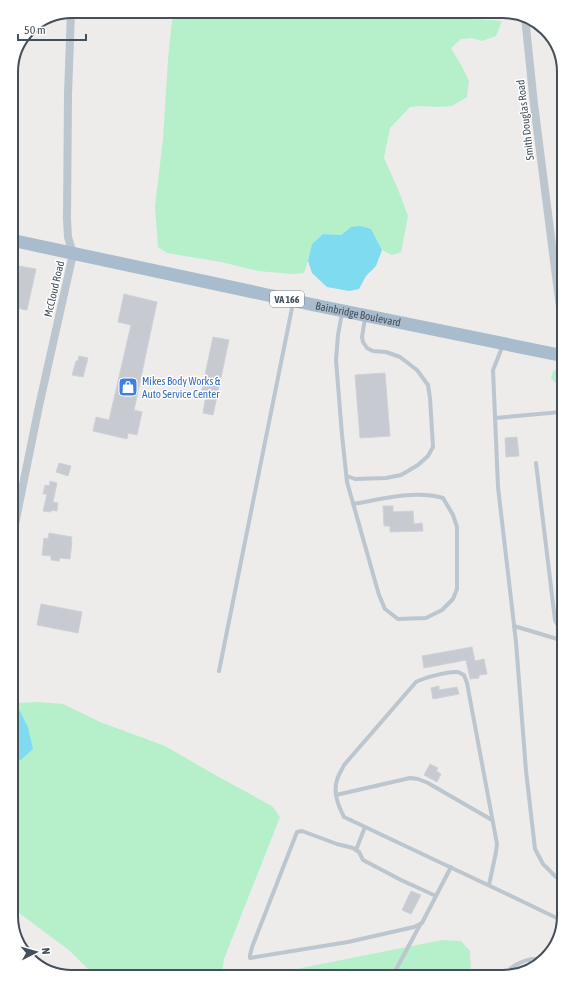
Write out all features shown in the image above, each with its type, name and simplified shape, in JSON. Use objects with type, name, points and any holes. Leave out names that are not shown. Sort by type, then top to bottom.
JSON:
[{"type":"main road","name":"Bainbridge Boulevard","points":[[18,242],[293,301],[557,355]]},
{"type":"street","name":"McCloud Road","points":[[18,510],[73,254],[68,237],[67,219],[68,94],[71,18]]},
{"type":"street","name":"Smith Douglas Road","points":[[526,23],[534,104],[557,284]]},
{"type":"lane","points":[[219,671],[293,301]]},
{"type":"lane","points":[[342,311],[336,360],[347,476],[353,504],[379,595],[385,609],[398,620],[426,618],[442,610],[453,599],[457,589],[457,527],[453,515],[443,498],[434,495],[407,495],[353,504]]},
{"type":"lane","points":[[347,476],[360,479],[386,478],[401,475],[418,465],[428,456],[433,447],[428,385],[417,370],[400,357],[386,352],[373,351],[367,348],[362,337],[365,315]]},
{"type":"lane","points":[[503,344],[493,370],[498,487],[514,626],[526,771],[535,849],[543,864],[557,877]]},
{"type":"lane","points":[[495,418],[557,412]]},
{"type":"lane","points":[[536,463],[555,620],[557,624]]},
{"type":"lane","points":[[514,626],[557,639]]},
{"type":"lane","points":[[489,885],[497,844],[467,683],[464,675],[459,672],[451,672],[421,679],[416,682],[344,766],[337,779],[335,789],[340,810],[344,817],[557,919]]},
{"type":"lane","points":[[336,795],[410,778],[418,779],[428,783],[492,820]]},
{"type":"lane","points":[[356,850],[365,827]]},
{"type":"lane","points":[[422,923],[348,942],[250,958],[252,947],[297,832],[302,831],[352,848],[359,852],[363,860],[436,896]]},
{"type":"lane","points":[[396,970],[451,867]]},
{"type":"lane","points":[[509,970],[526,961],[536,959]]},
{"type":"green space","points":[[173,18],[462,18],[502,21],[496,36],[482,41],[472,38],[461,39],[451,48],[469,81],[467,97],[452,106],[410,107],[390,128],[384,158],[408,216],[401,252],[392,255],[382,250],[371,229],[351,227],[341,235],[323,234],[312,244],[304,273],[292,274],[258,271],[221,262],[167,253],[158,247],[155,206],[163,139]]},
{"type":"green space","points":[[557,369],[557,385],[551,378],[553,371]]},
{"type":"green space","points":[[38,702],[63,704],[100,722],[165,746],[272,806],[280,817],[224,959],[223,970],[89,970],[70,951],[18,912],[18,761],[21,760],[28,727],[18,707],[18,703]]},
{"type":"green space","points":[[442,940],[461,941],[470,951],[471,970],[291,970]]},
{"type":"water","points":[[360,226],[371,229],[382,250],[376,266],[366,276],[359,289],[349,291],[327,287],[312,273],[308,261],[312,244],[323,234],[341,235],[351,227]]},
{"type":"water","points":[[18,707],[28,727],[33,749],[21,760],[18,761]]},
{"type":"building","points":[[19,266],[36,269],[27,310],[18,308]]},
{"type":"building","name":"Mikes Body Works & Auto Service Center","points":[[124,294],[157,302],[134,410],[142,412],[137,435],[128,433],[127,439],[93,431],[96,417],[109,420],[131,325],[118,322]]},
{"type":"building","points":[[213,337],[229,340],[213,415],[203,413],[206,395],[201,394]]},
{"type":"building","points":[[79,356],[88,358],[83,377],[72,375]]},
{"type":"building","points":[[385,373],[390,436],[360,438],[355,375]]},
{"type":"building","points":[[517,437],[519,456],[506,457],[505,438]]},
{"type":"building","points":[[59,463],[71,466],[68,476],[56,472]]},
{"type":"building","points":[[50,481],[57,483],[53,502],[58,503],[57,511],[51,510],[51,512],[43,511],[47,494],[43,494],[45,485],[49,486]]},
{"type":"building","points":[[383,506],[393,506],[393,512],[413,511],[414,524],[422,523],[423,531],[390,532],[390,526],[384,526]]},
{"type":"building","points":[[49,533],[72,537],[70,559],[60,558],[59,561],[51,560],[51,556],[42,555],[44,538],[48,539]]},
{"type":"building","points":[[41,604],[82,612],[78,633],[37,625]]},
{"type":"building","points":[[472,647],[475,661],[484,659],[487,674],[479,675],[479,678],[470,679],[466,660],[424,668],[422,656]]},
{"type":"building","points":[[439,686],[439,690],[457,687],[459,694],[433,699],[431,688]]},
{"type":"building","points":[[430,764],[438,768],[436,771],[441,774],[437,782],[424,775]]},
{"type":"building","points":[[411,891],[421,895],[411,914],[402,910]]},
{"type":"place","name":"Mikes Body Works & Auto Service Center","points":[[128,387]]}]
